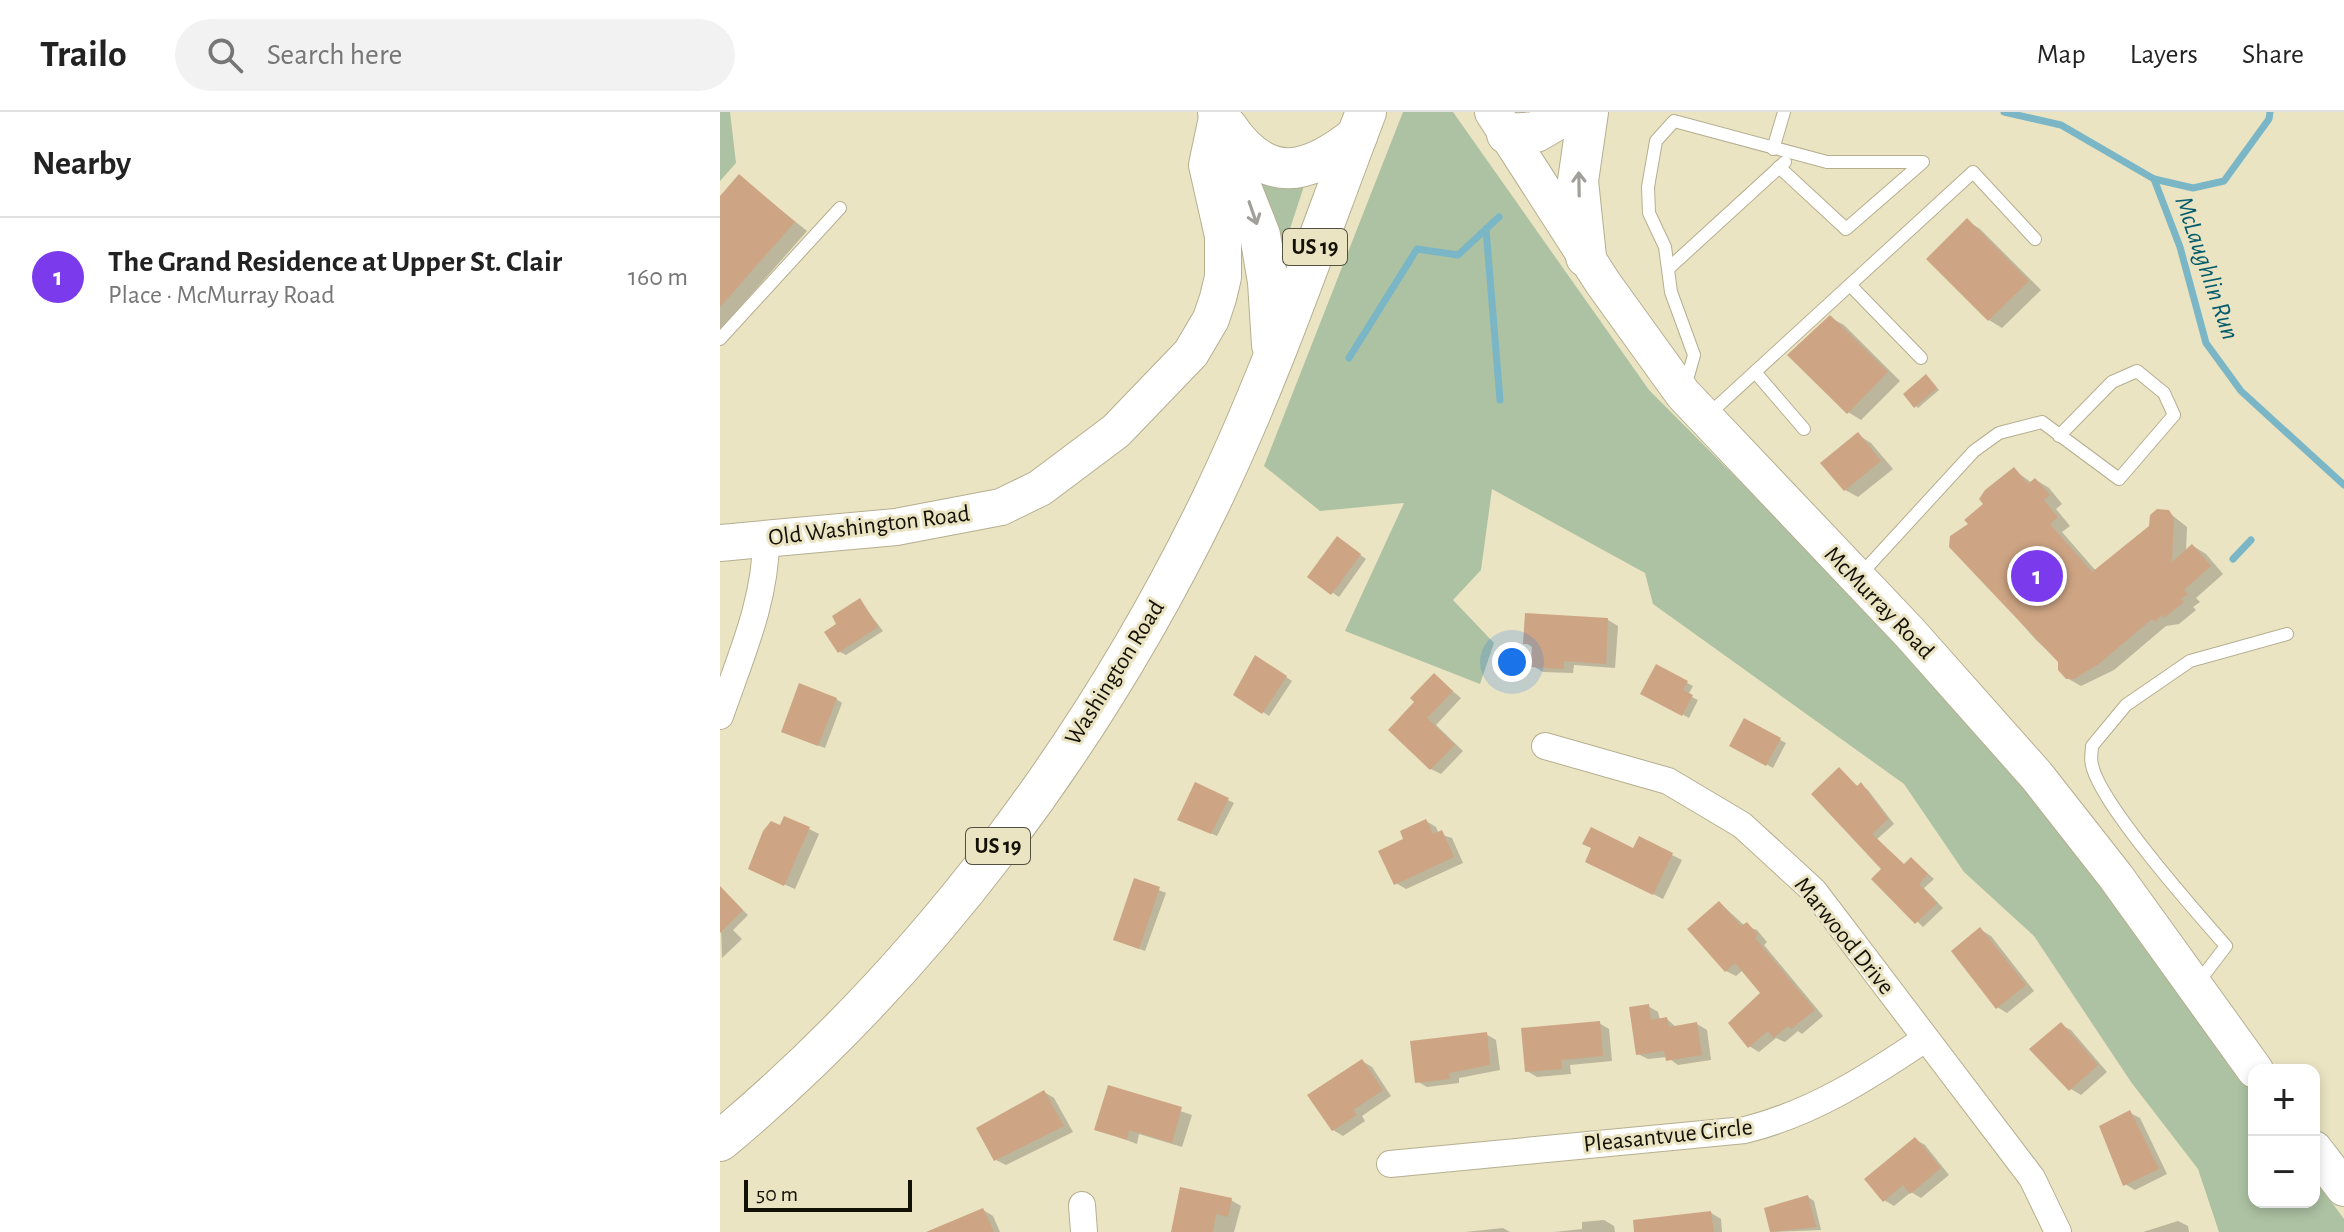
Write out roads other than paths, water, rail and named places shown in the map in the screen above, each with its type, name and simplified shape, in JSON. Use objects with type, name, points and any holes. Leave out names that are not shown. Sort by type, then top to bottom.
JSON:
[{"type":"main road","points":[[1508,119],[1536,132],[1570,112]]},
{"type":"main road","points":[[1586,257],[1578,181],[1588,112]]},
{"type":"main road","points":[[1218,113],[1239,145],[1253,157],[1275,167],[1310,166],[1336,152],[1362,124]]},
{"type":"main road","points":[[1218,113],[1230,159],[1254,213],[1263,245],[1272,357]]},
{"type":"main road","name":"Old Washington Road","points":[[720,543],[896,527],[1001,507],[1059,476],[1144,404],[1191,353],[1211,319],[1218,298],[1223,277],[1223,236],[1207,165],[1218,113]]},
{"type":"main road","name":"McMurray Road","points":[[1508,119],[1586,257],[1693,406],[1948,674],[2036,775],[2251,1064]]},
{"type":"main road","name":"Washington Road","points":[[720,1141],[793,1076],[909,955],[967,887],[1062,758],[1146,625],[1178,567],[1239,440],[1362,124]]},
{"type":"main road","points":[[2320,1157],[2344,1188]]},
{"type":"street","points":[[720,716],[758,604],[765,577],[766,539]]},
{"type":"street","name":"Marwood Drive","points":[[1545,746],[1668,781],[1742,825],[1814,891],[2032,1178],[2058,1232]]},
{"type":"street","name":"Pleasantvue Circle","points":[[1390,1164],[1745,1130],[1787,1119],[1851,1089],[1925,1039]]},
{"type":"street","points":[[1082,1205],[1084,1232]]},
{"type":"lane","points":[[1773,149],[1784,112]]},
{"type":"lane","points":[[1779,167],[1846,229],[1923,162],[1827,162],[1674,121],[1656,141],[1648,187],[1649,213],[1665,247],[1671,292],[1694,355],[1693,406],[1755,372],[1973,172],[2035,239]]},
{"type":"lane","points":[[1669,268],[1792,155]]},
{"type":"lane","points":[[720,339],[840,208]]},
{"type":"lane","points":[[1850,285],[1921,358]]},
{"type":"lane","points":[[1856,580],[1974,451],[1999,433],[2042,422],[2059,436],[2119,479],[2174,415],[2164,393],[2137,371],[2112,382],[2059,436]]},
{"type":"lane","points":[[1755,372],[1804,429]]},
{"type":"lane","points":[[2195,987],[2226,946],[2180,894],[2104,791],[2092,765],[2092,746],[2126,705],[2190,661],[2287,634]]},
{"type":"waterway","name":"McLaughlin Run","points":[[2004,112],[2061,125],[2154,179],[2180,247],[2206,343],[2241,391],[2344,485]]},
{"type":"waterway","points":[[2154,179],[2193,188],[2224,181],[2269,119],[2270,112]]},
{"type":"waterway","points":[[1349,358],[1417,249],[1458,255],[1499,217]]},
{"type":"waterway","points":[[1486,229],[1500,400]]},
{"type":"waterway","points":[[2233,559],[2251,540]]},
{"type":"place","name":"The Grand Residence at Upper St. Clair","points":[[2037,576]]}]
